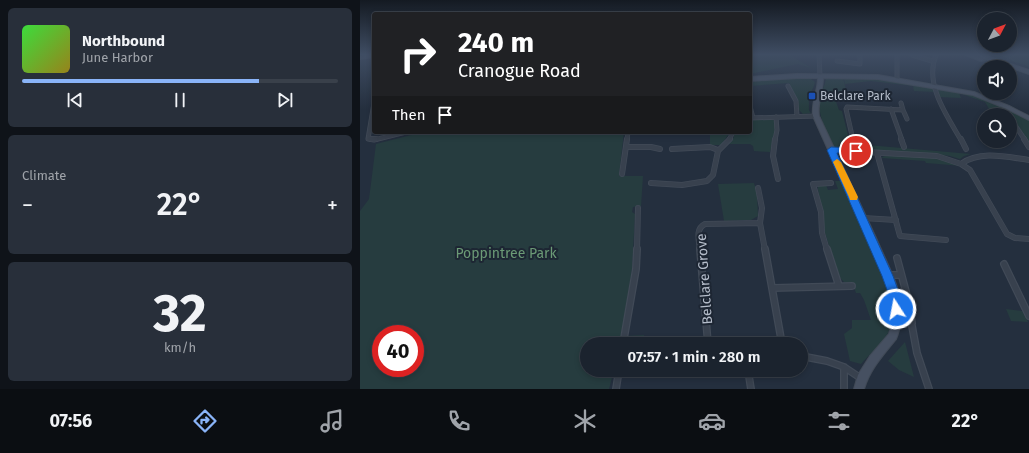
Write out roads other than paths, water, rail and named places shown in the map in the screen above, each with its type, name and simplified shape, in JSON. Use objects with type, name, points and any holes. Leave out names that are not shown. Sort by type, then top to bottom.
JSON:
[{"type":"street","points":[[897,73],[897,80]]},
{"type":"street","points":[[932,73],[933,86],[966,150]]},
{"type":"street","points":[[752,80],[781,76],[866,76],[897,80],[974,94],[1007,107],[1029,118]]},
{"type":"street","points":[[820,76],[821,82],[814,104],[816,116],[863,218],[896,298],[897,319],[893,336],[873,359],[858,389]]},
{"type":"street","points":[[788,86],[796,101],[797,116]]},
{"type":"street","points":[[901,103],[907,118]]},
{"type":"street","points":[[856,151],[846,109],[847,106],[903,110]]},
{"type":"street","points":[[891,109],[904,147]]},
{"type":"street","points":[[752,118],[816,116]]},
{"type":"street","points":[[776,117],[778,126],[773,148],[774,165],[778,179]]},
{"type":"street","points":[[372,121],[368,139],[370,140],[397,134]]},
{"type":"street","points":[[1017,129],[1029,147]]},
{"type":"street","points":[[622,174],[628,134]]},
{"type":"street","points":[[651,182],[661,185],[706,182],[713,175],[714,163],[718,150],[731,139],[732,134]]},
{"type":"street","points":[[626,147],[651,147],[660,149]]},
{"type":"street","points":[[672,149],[710,147],[718,150]]},
{"type":"street","points":[[831,150],[937,156],[961,164],[970,170],[976,178],[1007,234],[1015,238],[1029,239]]},
{"type":"street","points":[[877,153],[900,236],[946,240]]},
{"type":"street","points":[[961,164],[968,158],[983,156],[1029,160]]},
{"type":"street","points":[[830,184],[813,184],[821,212],[822,233],[839,286]]},
{"type":"street","points":[[758,188],[762,208],[760,223],[781,337]]},
{"type":"street","points":[[624,337],[636,269],[638,208]]},
{"type":"street","points":[[863,218],[896,220]]},
{"type":"street","name":"Belclare Grove","points":[[707,337],[698,231],[701,226],[705,224],[760,223]]},
{"type":"street","points":[[636,258],[643,257]]},
{"type":"street","points":[[897,258],[909,303],[917,353],[929,389]]},
{"type":"street","points":[[1004,264],[1029,316]]},
{"type":"street","points":[[888,276],[901,275]]},
{"type":"street","points":[[773,288],[852,286]]},
{"type":"street","points":[[808,357],[827,361],[844,367],[862,379]]},
{"type":"street","points":[[844,367],[844,389]]},
{"type":"street","points":[[616,389],[618,377]]},
{"type":"street","points":[[749,377],[751,389]]},
{"type":"place","name":"Belclare Park","points":[[812,96]]},
{"type":"park label","name":"Poppintree Park","points":[[506,253]]}]
